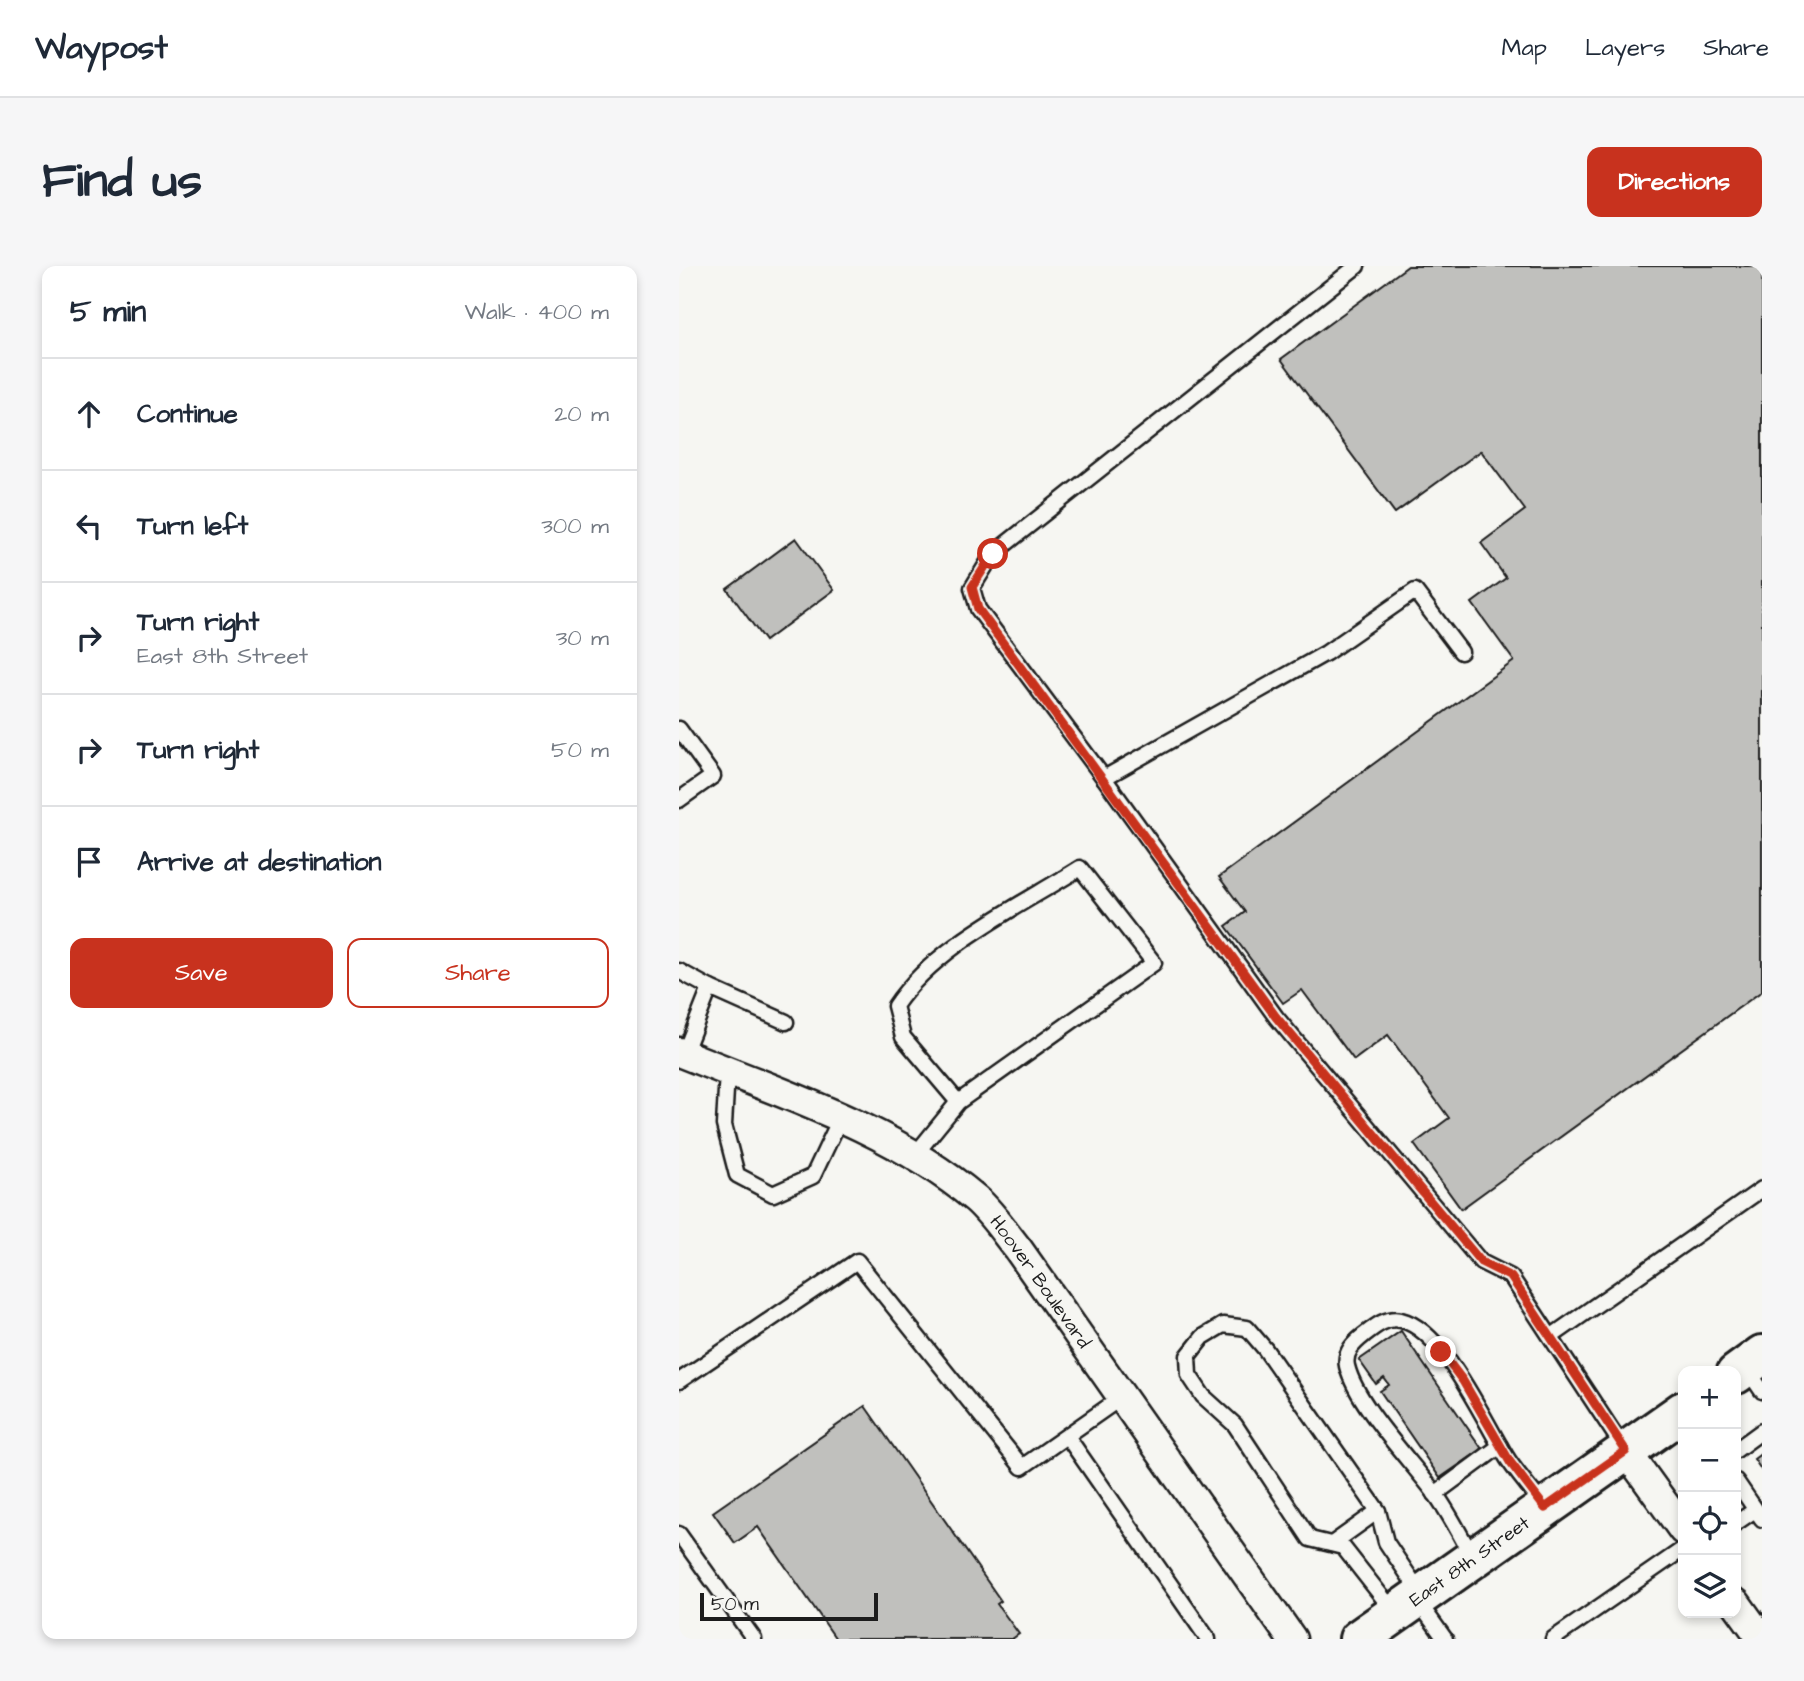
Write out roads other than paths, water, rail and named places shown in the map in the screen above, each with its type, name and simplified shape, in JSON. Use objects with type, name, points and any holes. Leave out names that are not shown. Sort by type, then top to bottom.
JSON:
[{"type":"main road","name":"East 8th Street","points":[[1390,1619],[1678,1415]]},
{"type":"street","name":"Hoover Boulevard","points":[[681,1053],[887,1140],[979,1201],[1018,1249],[1292,1639]]},
{"type":"street","points":[[1626,1451],[1678,1523]]},
{"type":"street","points":[[1741,1610],[1762,1639]]},
{"type":"lane","points":[[1357,266],[993,554],[972,587],[978,609],[1276,1017],[1481,1262],[1511,1277],[1626,1451]]},
{"type":"lane","points":[[1104,778],[1327,653],[1415,591],[1461,652]]},
{"type":"lane","points":[[679,729],[713,776],[679,800]]},
{"type":"lane","points":[[914,1156],[958,1102],[1154,963],[1080,868],[961,943],[912,980],[895,1006],[903,1037],[958,1102]]},
{"type":"lane","points":[[679,971],[786,1022]]},
{"type":"lane","points":[[681,1053],[710,988]]},
{"type":"lane","points":[[727,1072],[724,1125],[737,1175],[773,1194],[813,1176],[840,1119]]},
{"type":"lane","points":[[1552,1336],[1762,1189]]},
{"type":"lane","points":[[679,1381],[857,1261],[1022,1467],[1122,1397]]},
{"type":"lane","points":[[1474,1559],[1435,1494],[1363,1399],[1347,1367],[1346,1357],[1352,1346],[1377,1325],[1391,1319],[1402,1320],[1429,1339],[1463,1381],[1500,1446],[1545,1508]]},
{"type":"lane","points":[[1390,1619],[1386,1542],[1378,1511],[1265,1349],[1247,1328],[1223,1325],[1203,1337],[1188,1356],[1188,1375],[1203,1396],[1235,1425],[1310,1539],[1343,1547],[1390,1619],[1445,1639]]},
{"type":"lane","points":[[1741,1446],[1762,1431]]},
{"type":"lane","points":[[1067,1436],[1208,1639]]},
{"type":"lane","points":[[1435,1494],[1500,1446]]},
{"type":"lane","points":[[1741,1488],[1759,1514],[1741,1521]]},
{"type":"lane","points":[[1332,1544],[1378,1511]]},
{"type":"lane","points":[[679,1534],[754,1639]]},
{"type":"lane","points":[[1553,1639],[1678,1552]]}]
